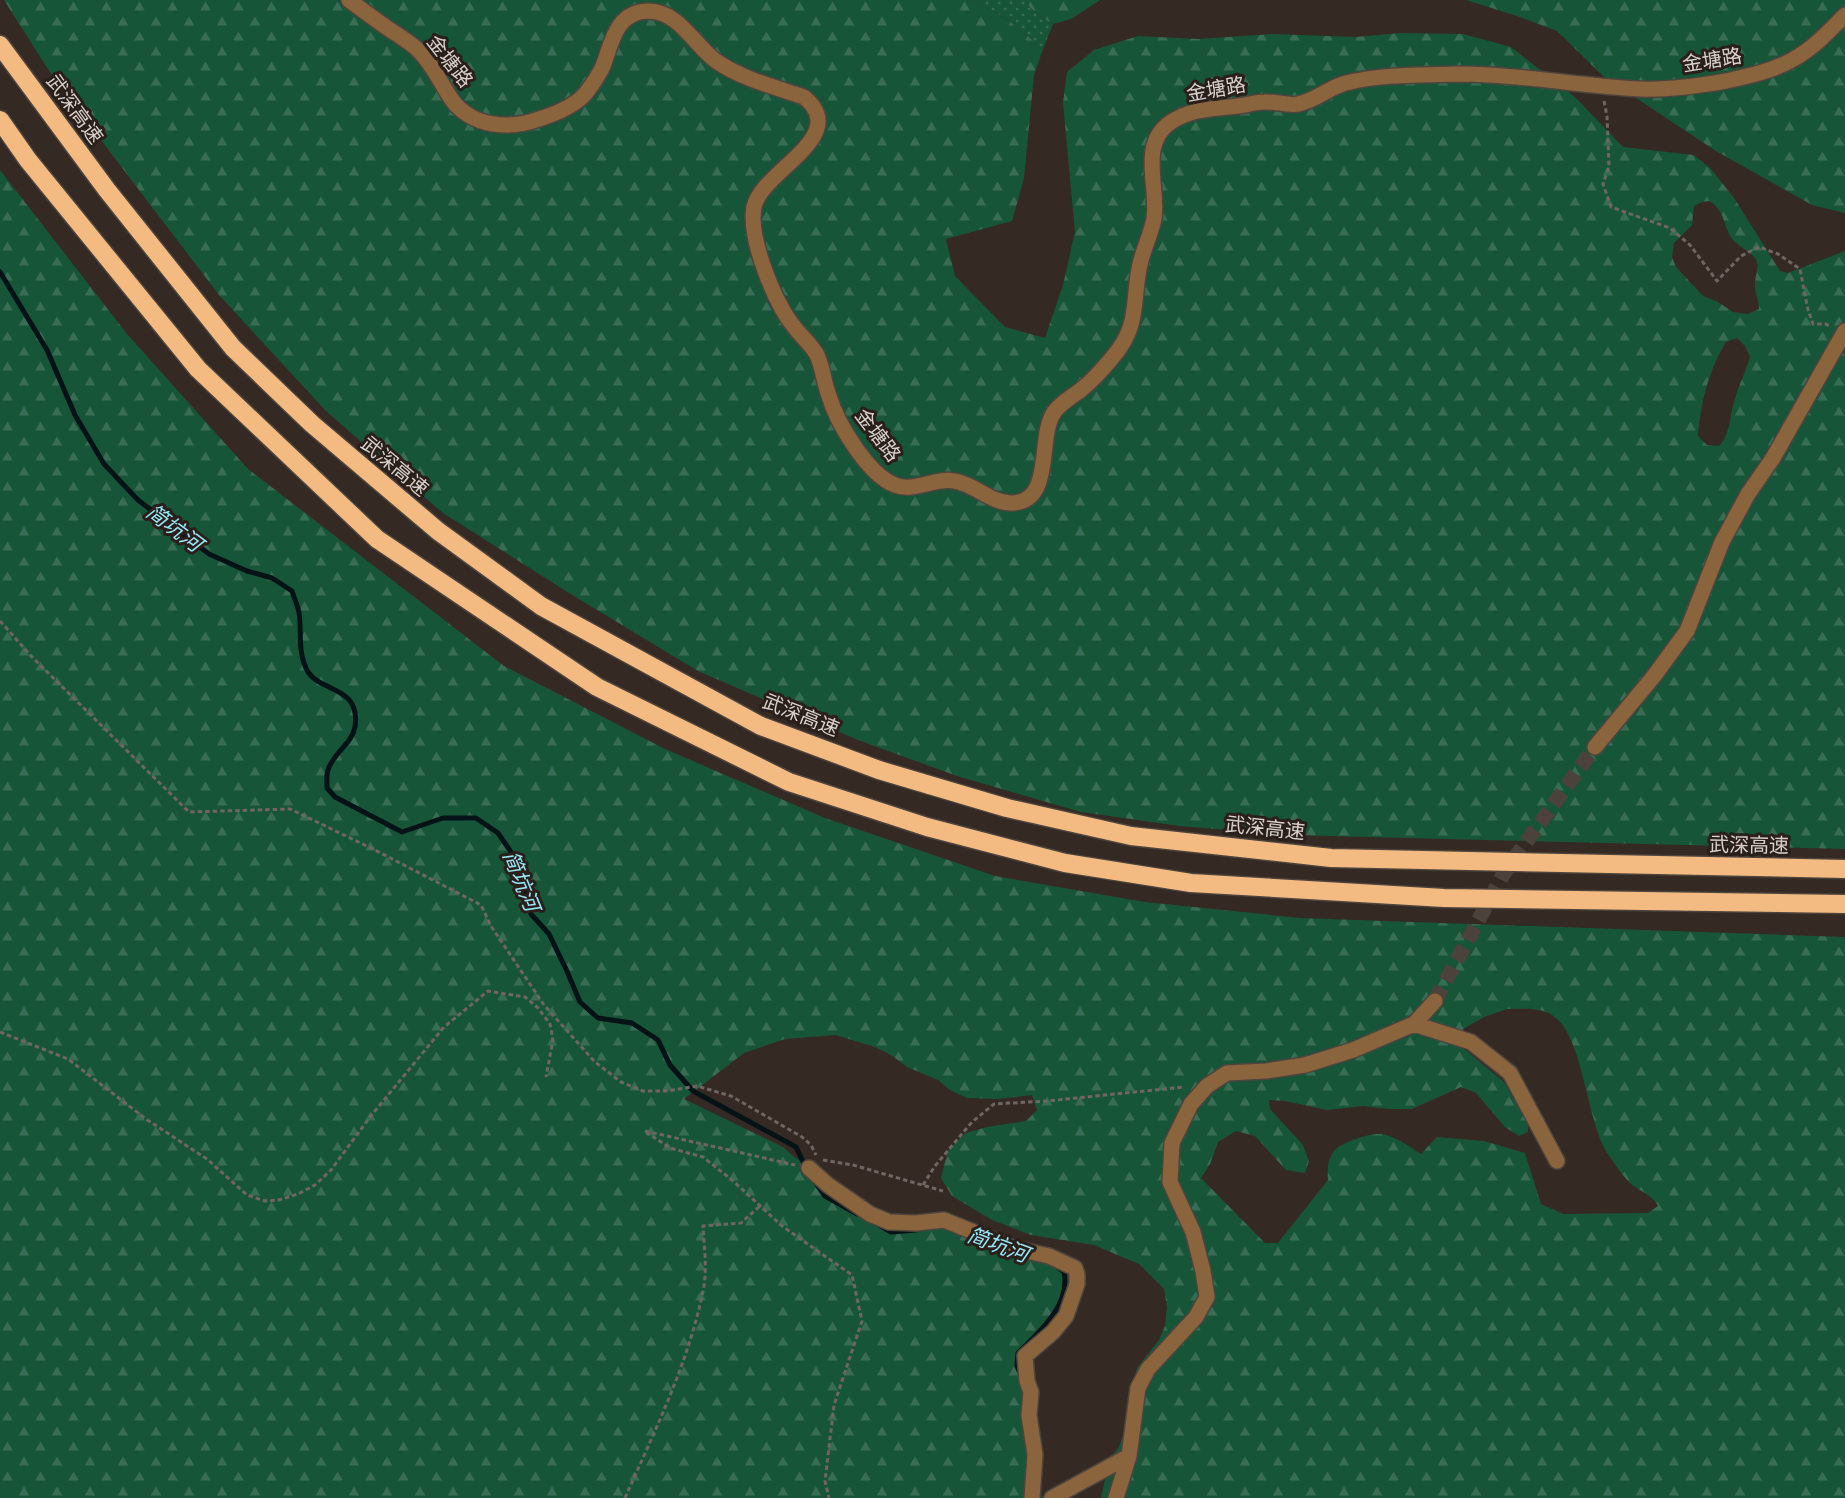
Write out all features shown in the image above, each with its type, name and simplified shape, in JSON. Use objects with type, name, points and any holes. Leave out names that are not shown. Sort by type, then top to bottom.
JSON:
[{"type":"highway","name":"武深高速","points":[[0,45],[107,190],[233,348],[312,424],[438,531],[541,606],[761,726],[879,770],[1006,808],[1131,836],[1331,858],[1845,869]]},
{"type":"highway","points":[[0,120],[28,160],[198,369],[377,539],[597,687],[789,782],[927,827],[1054,860],[1191,883],[1444,898],[1845,904]]},
{"type":"street","name":"金塘路","points":[[349,0],[419,50],[453,101],[470,116],[502,126],[537,120],[571,104],[584,95],[602,68],[613,35],[620,24],[628,17],[649,11],[660,13],[687,30],[705,53],[731,70],[804,97],[812,103],[819,123],[816,133],[758,195],[753,209],[762,264],[774,293],[796,329],[810,344],[817,356],[836,414],[864,458],[876,472],[894,485],[910,487],[948,479],[963,483],[996,500],[1009,503],[1031,497],[1036,491],[1043,465],[1048,423],[1055,411],[1110,361],[1131,330],[1141,262],[1151,233],[1156,205],[1151,170],[1154,145],[1165,126],[1173,121],[1195,111],[1264,102],[1297,105],[1344,84],[1394,77],[1459,74],[1512,75],[1639,89],[1693,86],[1759,74],[1793,60],[1812,47],[1845,15]]},
{"type":"street","points":[[1595,747],[1654,676],[1687,631],[1722,542],[1748,494],[1773,458],[1844,332]]},
{"type":"street","points":[[1116,1498],[1129,1456],[1138,1388],[1148,1369],[1196,1317],[1207,1297],[1193,1232],[1170,1182],[1172,1143],[1191,1104],[1207,1086],[1227,1073],[1266,1071],[1305,1065],[1353,1050],[1414,1024],[1435,1001]]},
{"type":"street","points":[[1414,1024],[1471,1042],[1510,1073],[1557,1161]]},
{"type":"street","points":[[809,1168],[828,1185],[870,1214],[889,1222],[916,1224],[944,1221],[1013,1248],[1049,1256],[1075,1268],[1077,1284],[1066,1317],[1053,1332],[1025,1356],[1027,1381],[1031,1392],[1029,1415],[1035,1455],[1032,1498]]},
{"type":"street","points":[[1052,1498],[1129,1456]]},
{"type":"path","points":[[1600,85],[1607,116],[1609,166],[1603,184],[1611,207],[1670,228],[1690,245],[1717,281],[1741,256],[1759,247],[1778,254],[1800,269],[1808,310],[1814,324],[1826,324],[1844,332]]},
{"type":"path","points":[[0,621],[32,657],[189,812],[290,809],[481,905],[491,926],[544,1005],[595,1062],[621,1082],[643,1091],[697,1086],[731,1096],[782,1124],[811,1145],[819,1160],[840,1161],[943,1191]]},
{"type":"path","points":[[0,1032],[68,1059],[146,1119],[207,1159],[247,1195],[265,1201],[279,1200],[298,1194],[315,1185],[332,1170],[370,1117],[444,1027],[488,991],[525,997],[538,1008],[550,1024],[553,1040],[546,1077]]},
{"type":"path","points":[[538,1008],[544,1005]]},
{"type":"path","points":[[923,1185],[935,1166],[972,1122],[994,1104],[1207,1086]]},
{"type":"path","points":[[791,1165],[645,1131],[670,1149],[702,1157],[782,1226],[852,1275],[862,1321],[834,1405],[825,1481],[829,1498]]},
{"type":"path","points":[[625,1498],[669,1398],[691,1335],[704,1284],[703,1226],[741,1223],[760,1206]]},
{"type":"green space","points":[[4,0],[972,0],[1007,19],[1043,49],[1034,75],[1024,178],[1012,221],[946,239],[955,276],[1005,327],[1045,338],[1063,285],[1075,232],[1063,103],[1067,72],[1094,50],[1138,36],[1198,39],[1272,34],[1355,37],[1401,33],[1463,34],[1511,47],[1575,97],[1623,147],[1694,155],[1711,169],[1734,198],[1780,271],[1788,273],[1845,251],[1845,849],[1291,835],[1180,826],[1081,812],[957,776],[858,740],[698,671],[443,513],[326,411],[219,295],[53,77]],"holes":[[[1709,201],[1721,213],[1733,240],[1757,261],[1755,286],[1759,309],[1748,314],[1733,312],[1703,296],[1676,267],[1672,257],[1674,243],[1692,225],[1694,206]],[[1737,338],[1745,346],[1750,357],[1732,408],[1726,436],[1719,446],[1707,445],[1698,436],[1706,388],[1714,365],[1726,342]]]},
{"type":"green space","points":[[972,0],[1023,0],[1038,15],[1053,24],[1043,49],[1007,19]]},
{"type":"green space","points":[[1023,0],[1100,0],[1071,19],[1053,24],[1038,15]]},
{"type":"green space","points":[[1466,0],[1845,0],[1845,213],[1812,205],[1716,151],[1603,76],[1557,31]]},
{"type":"green space","points":[[0,170],[127,334],[248,469],[504,666],[665,749],[825,818],[995,876],[1145,902],[1300,918],[1845,937],[1845,1498],[1101,1498],[1106,1475],[1067,1498],[0,1498]],"holes":[[[1507,1009],[1541,1011],[1552,1015],[1563,1025],[1578,1059],[1594,1122],[1608,1154],[1630,1183],[1649,1196],[1658,1206],[1648,1213],[1563,1214],[1541,1204],[1525,1153],[1484,1141],[1437,1137],[1421,1154],[1396,1139],[1376,1134],[1339,1146],[1330,1159],[1328,1180],[1278,1243],[1265,1243],[1201,1178],[1210,1164],[1218,1142],[1236,1131],[1255,1136],[1286,1170],[1305,1173],[1309,1161],[1303,1145],[1270,1109],[1269,1100],[1327,1110],[1363,1106],[1412,1109],[1461,1087],[1476,1093],[1505,1127],[1519,1136],[1528,1132],[1528,1124],[1504,1082],[1463,1048],[1463,1029],[1484,1017]],[[836,1035],[875,1047],[907,1067],[938,1080],[950,1090],[967,1098],[998,1099],[1032,1095],[1037,1110],[1026,1121],[966,1133],[948,1150],[941,1178],[952,1196],[992,1220],[1031,1235],[1094,1245],[1139,1264],[1164,1289],[1167,1307],[1165,1326],[1159,1340],[1137,1368],[1119,1447],[1112,1456],[1042,1497],[1038,1494],[1028,1359],[1077,1294],[1072,1264],[944,1218],[890,1219],[853,1197],[783,1147],[684,1099],[744,1053],[785,1039]]]},
{"type":"waterway","name":"简坑河","points":[[0,272],[47,350],[75,415],[104,464],[138,500],[209,554],[247,571],[272,578],[292,591],[299,613],[302,658],[308,672],[314,679],[346,697],[352,704],[355,714],[353,733],[330,764],[327,772],[327,788],[335,797],[402,832],[443,818],[476,818],[498,833],[513,855],[523,880],[531,914],[549,934],[580,1002],[598,1018],[632,1023],[658,1040],[670,1065],[693,1091],[796,1147],[807,1170]]},
{"type":"waterway","name":"简坑河","points":[[815,1182],[825,1196],[857,1214]]},
{"type":"waterway","name":"简坑河","points":[[879,1225],[891,1232],[916,1230]]},
{"type":"waterway","name":"简坑河","points":[[1020,1373],[1017,1366],[1018,1353],[1044,1327],[1063,1296],[1064,1272],[1056,1266]]},
{"type":"tunnel","points":[[1435,1001],[1504,873],[1595,747]]}]
